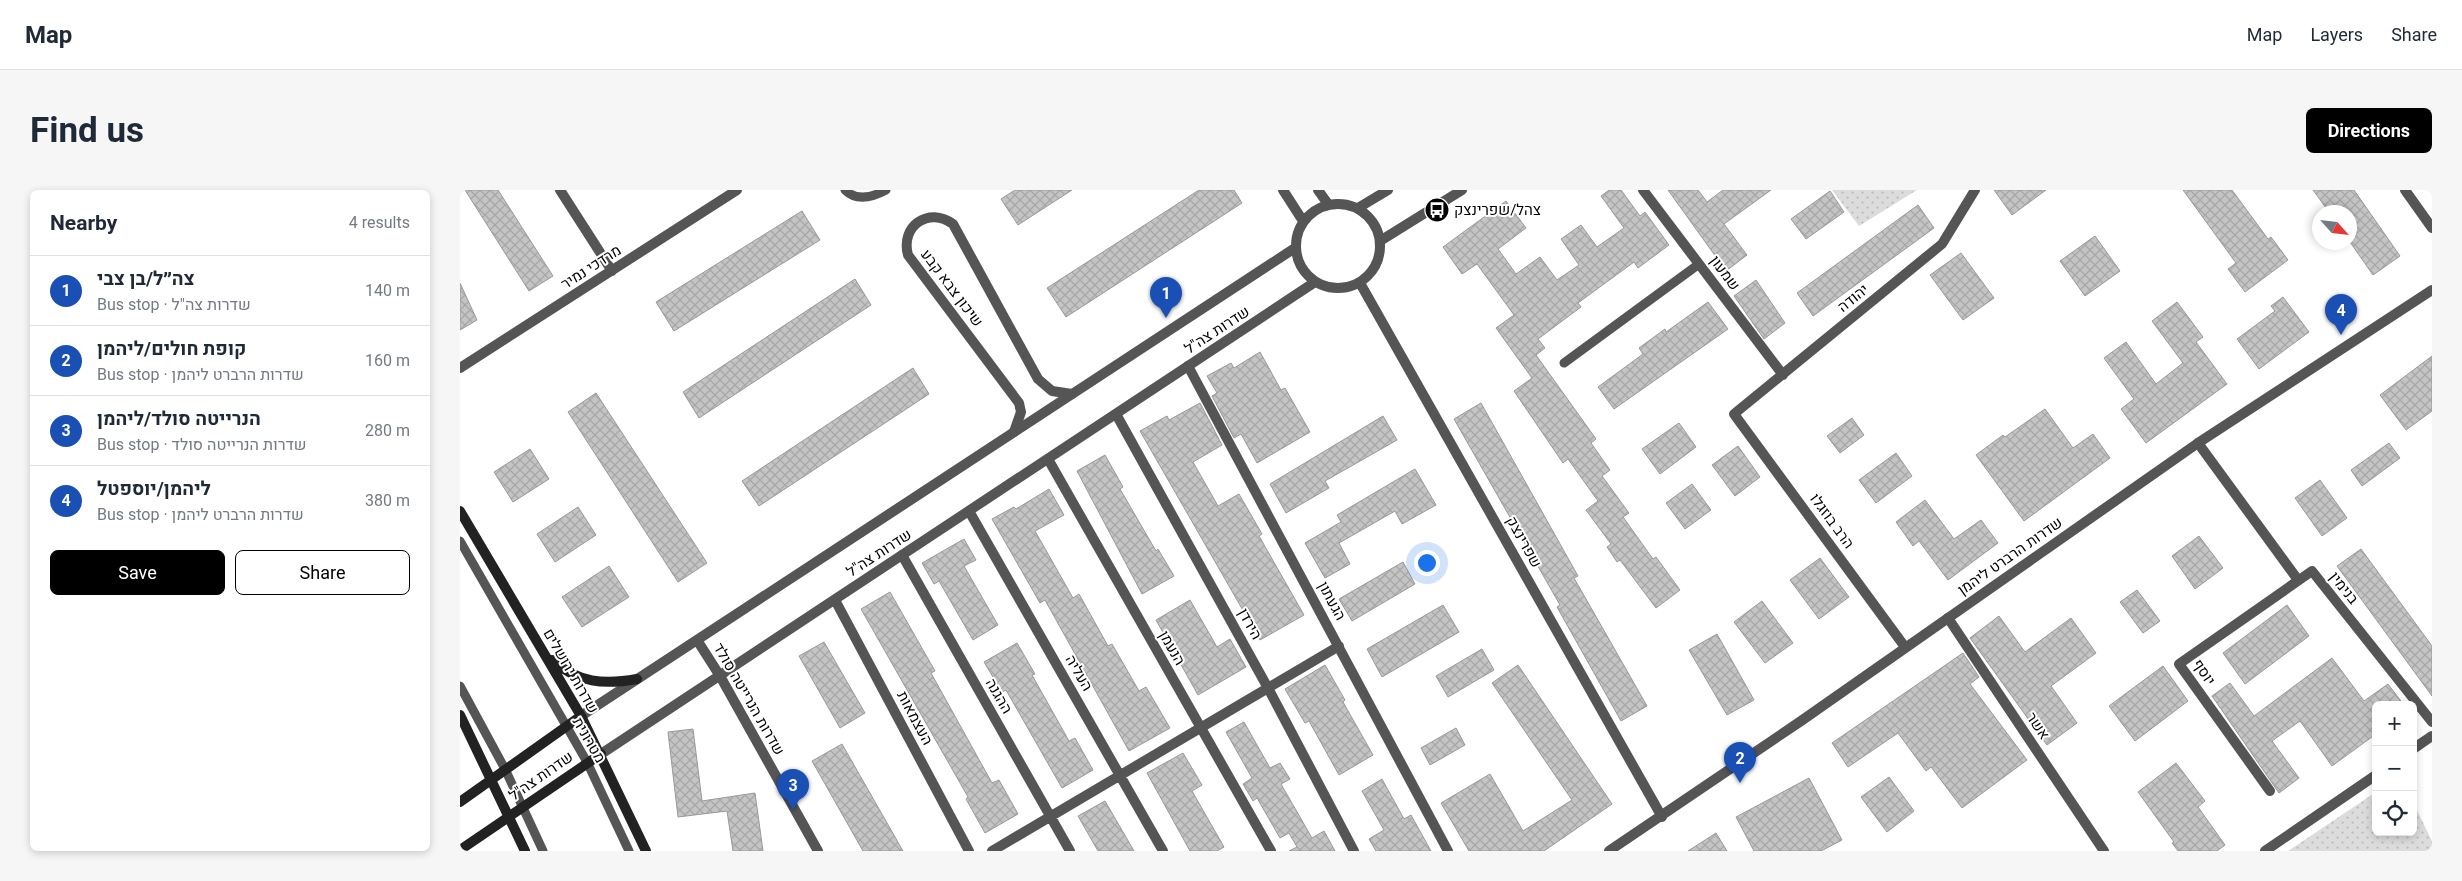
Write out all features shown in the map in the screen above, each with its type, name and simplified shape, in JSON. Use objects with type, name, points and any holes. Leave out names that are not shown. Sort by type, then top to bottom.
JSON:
[{"type":"main road","name":"שדרות ירושלים","points":[[460,511],[581,716],[601,754],[646,851]]},
{"type":"main road","points":[[545,654],[561,668],[584,678],[613,684],[637,679]]},
{"type":"main road","points":[[460,715],[525,851]]},
{"type":"main road","name":"שדרות צה\"ל","points":[[460,802],[565,725],[581,716]]},
{"type":"main road","name":"שדרות צה\"ל","points":[[460,850],[601,754]]},
{"type":"street","points":[[560,190],[612,271]]},
{"type":"street","name":"מרדכי נמיר","points":[[460,368],[737,190]]},
{"type":"street","points":[[1283,190],[1303,222]]},
{"type":"street","points":[[1318,190],[1328,204]]},
{"type":"street","points":[[1358,208],[1388,190]]},
{"type":"street","points":[[1380,241],[1462,190]]},
{"type":"street","name":"שמעון","points":[[1644,190],[1783,375]]},
{"type":"street","name":"יהודה","points":[[1734,414],[1942,244],[1975,190]]},
{"type":"street","points":[[2405,190],[2432,228]]},
{"type":"street","points":[[1338,203],[1358,208],[1369,217],[1376,228],[1380,241],[1376,265],[1369,275],[1360,283],[1337,289],[1315,282],[1305,273],[1298,262],[1295,248],[1296,239],[1303,222],[1318,208],[1328,204],[1338,203]]},
{"type":"street","name":"שיכון צבא קבע","points":[[1014,432],[1021,412],[1019,403],[908,255],[906,248],[909,233],[913,226],[921,220],[938,216],[953,224],[1038,379],[1045,387],[1052,391],[1072,394]]},
{"type":"street","name":"שדרות צה\"ל","points":[[581,716],[1295,248]]},
{"type":"street","name":"שדרות צה\"ל","points":[[601,754],[1315,282]]},
{"type":"street","name":"שפרינצק","points":[[1360,283],[1662,817]]},
{"type":"street","name":"שדרות הרברט ליהמן","points":[[1608,851],[1662,817],[2198,443],[2432,290]]},
{"type":"street","name":"הגעתון","points":[[1188,366],[1448,851]]},
{"type":"street","name":"הירדן","points":[[1116,414],[1268,688],[1354,851]]},
{"type":"street","name":"הרב בוזגלו","points":[[1734,414],[1905,647]]},
{"type":"street","points":[[2198,443],[2298,580]]},
{"type":"street","name":"הנעמן","points":[[1048,459],[1271,851]]},
{"type":"street","name":"העליה","points":[[969,511],[1163,851]]},
{"type":"street","name":"ההגנה","points":[[902,555],[1070,851]]},
{"type":"street","name":"בנימין","points":[[2298,580],[2312,571],[2432,722]]},
{"type":"street","name":"יוסף","points":[[2270,792],[2179,664],[2298,580]]},
{"type":"street","name":"העצמאות","points":[[835,600],[969,851]]},
{"type":"street","name":"אשר","points":[[1948,618],[2104,851]]},
{"type":"street","name":"שדרות הנרייטה סולד","points":[[697,640],[720,676],[818,851]]},
{"type":"street","points":[[992,851],[1339,646]]},
{"type":"street","points":[[2416,746],[2432,736]]},
{"type":"street","points":[[2265,851],[2372,777]]},
{"type":"lane","points":[[845,190],[857,197],[870,197],[886,190]]},
{"type":"lane","points":[[1564,362],[1699,264]]},
{"type":"lane","name":"מטרונית","points":[[460,541],[587,762],[629,851]]},
{"type":"lane","points":[[460,686],[505,769],[543,851]]},
{"type":"shaded area","points":[[1832,190],[1917,190],[1859,226]]},
{"type":"shaded area","points":[[2372,795],[2372,836],[2417,836],[2417,810],[2432,841],[2432,851],[2288,851]]},
{"type":"building","points":[[465,190],[498,190],[553,276],[529,291]]},
{"type":"building","points":[[1015,190],[1072,190],[1018,225],[1001,199]]},
{"type":"building","points":[[1199,190],[1234,190],[1242,203],[1066,317],[1047,288]]},
{"type":"building","points":[[1609,190],[1621,190],[1640,216],[1645,212],[1669,245],[1638,268],[1634,262],[1578,303],[1581,307],[1538,339],[1545,348],[1536,355],[1596,439],[1591,443],[1610,470],[1602,476],[1629,513],[1623,517],[1653,559],[1656,557],[1680,590],[1656,608],[1620,560],[1617,562],[1607,547],[1611,544],[1586,510],[1598,501],[1568,459],[1563,463],[1514,391],[1532,378],[1496,328],[1514,315],[1477,264],[1462,274],[1443,247],[1506,201],[1526,228],[1498,249],[1516,274],[1540,257],[1557,280],[1579,265],[1561,239],[1581,225],[1597,247],[1624,228],[1601,196]]},
{"type":"building","points":[[1668,190],[1698,190],[1707,202],[1723,190],[1771,190],[1724,224],[1747,255],[1726,271]]},
{"type":"building","points":[[1994,190],[2046,190],[2012,215]]},
{"type":"building","points":[[2183,190],[2232,190],[2268,239],[2271,237],[2288,260],[2245,292],[2228,269],[2236,263]]},
{"type":"building","points":[[2313,190],[2354,190],[2400,256],[2373,275],[2356,250],[2357,205],[2324,205]]},
{"type":"building","points":[[1830,191],[1844,212],[1806,239],[1791,219]]},
{"type":"building","points":[[1918,205],[1934,228],[1813,316],[1797,293]]},
{"type":"building","points":[[802,211],[820,240],[674,331],[656,302]]},
{"type":"building","points":[[2095,236],[2120,271],[2085,296],[2060,261]]},
{"type":"building","points":[[1961,253],[1994,298],[1963,320],[1930,275]]},
{"type":"building","points":[[855,279],[871,305],[699,418],[683,392]]},
{"type":"building","points":[[1756,280],[1785,323],[1764,339],[1734,296]]},
{"type":"building","points":[[460,283],[477,320],[460,330]]},
{"type":"building","points":[[2283,297],[2309,332],[2259,369],[2237,339],[2275,311],[2271,306]]},
{"type":"building","points":[[1708,302],[1728,329],[1614,409],[1598,387],[1643,354],[1639,348],[1665,329],[1666,332]]},
{"type":"building","points":[[2177,302],[2203,337],[2196,342],[2227,384],[2146,443],[2121,409],[2134,399],[2104,358],[2126,342],[2156,384],[2183,363],[2152,321]]},
{"type":"building","points":[[1260,352],[1281,390],[1285,388],[1310,432],[1257,463],[1241,434],[1234,438],[1212,396],[1217,393],[1207,376],[1231,363],[1234,368]]},
{"type":"building","points":[[2432,356],[2432,411],[2406,430],[2380,395]]},
{"type":"building","points":[[913,368],[929,394],[759,506],[742,481]]},
{"type":"building","points":[[596,393],[707,563],[678,582],[568,412]]},
{"type":"building","points":[[1200,403],[1222,445],[1193,462],[1218,506],[1239,494],[1262,534],[1259,536],[1304,615],[1260,640],[1140,431],[1167,416],[1169,420]]},
{"type":"building","points":[[1481,403],[1578,576],[1574,578],[1647,706],[1621,721],[1557,607],[1560,605],[1454,419]]},
{"type":"building","points":[[2045,409],[2073,448],[2093,434],[2110,458],[2024,521],[1976,455],[2003,435],[2005,437]]},
{"type":"building","points":[[1383,416],[1397,440],[1325,481],[1329,488],[1286,513],[1270,484]]},
{"type":"building","points":[[1852,418],[1864,435],[1840,453],[1827,436]]},
{"type":"building","points":[[1679,423],[1696,447],[1660,474],[1642,449]]},
{"type":"building","points":[[2389,443],[2400,458],[2362,486],[2351,470]]},
{"type":"building","points":[[1738,446],[1760,477],[1735,496],[1712,465]]},
{"type":"building","points":[[530,449],[549,479],[513,502],[494,472]]},
{"type":"building","points":[[1896,453],[1912,476],[1876,503],[1859,480]]},
{"type":"building","points":[[1105,455],[1123,487],[1120,489],[1156,551],[1158,549],[1174,576],[1142,594],[1077,471]]},
{"type":"building","points":[[1415,469],[1436,505],[1402,524],[1395,511],[1339,543],[1350,564],[1325,578],[1305,543],[1341,522],[1337,515]]},
{"type":"building","points":[[2320,480],[2347,518],[2322,536],[2295,498]]},
{"type":"building","points":[[1692,484],[1711,510],[1685,529],[1666,503]]},
{"type":"building","points":[[1049,489],[1064,515],[1035,531],[1073,598],[1079,594],[1108,646],[1112,644],[1139,691],[1146,687],[1170,728],[1129,751],[1045,600],[1040,603],[992,519],[1014,507],[1016,509]]},
{"type":"building","points":[[1925,500],[1954,539],[1981,520],[1998,543],[1948,580],[1919,541],[1913,546],[1896,522]]},
{"type":"building","points":[[578,507],[596,535],[555,562],[537,534]]},
{"type":"building","points":[[2199,536],[2223,568],[2195,589],[2172,556]]},
{"type":"building","points":[[964,539],[976,560],[964,566],[998,625],[973,640],[939,581],[934,584],[922,563]]},
{"type":"building","points":[[2361,549],[2432,646],[2432,696],[2337,566]]},
{"type":"building","points":[[1820,558],[1849,597],[1819,619],[1790,580]]},
{"type":"building","points":[[1403,562],[1415,584],[1352,621],[1339,599]]},
{"type":"building","points":[[609,566],[629,597],[582,627],[562,597]]},
{"type":"building","points":[[2137,590],[2160,621],[2143,633],[2120,602]]},
{"type":"building","points":[[890,592],[935,671],[931,673],[992,783],[999,780],[1018,814],[985,833],[966,799],[968,797],[861,609]]},
{"type":"building","points":[[1190,600],[1217,647],[1230,639],[1246,667],[1198,695],[1156,620]]},
{"type":"building","points":[[1762,601],[1793,643],[1765,663],[1734,622]]},
{"type":"building","points":[[1443,605],[1459,632],[1382,677],[1367,649]]},
{"type":"building","points":[[2287,605],[2309,636],[2245,684],[2223,653]]},
{"type":"building","points":[[1999,616],[2025,652],[2071,618],[2096,653],[2051,686],[2077,723],[2047,745],[1970,638]]},
{"type":"building","points":[[1717,634],[1754,700],[1727,715],[1689,650]]},
{"type":"building","points":[[824,642],[865,713],[840,728],[799,656]]},
{"type":"building","points":[[1017,643],[1035,674],[1032,675],[1069,741],[1075,738],[1093,770],[1062,788],[1006,690],[1002,692],[984,662]]},
{"type":"building","points":[[1482,649],[1494,670],[1448,697],[1436,676]]},
{"type":"building","points":[[1963,653],[1979,677],[1970,684],[2027,760],[1962,808],[1931,767],[1926,771],[1898,733],[1848,767],[1832,743]]},
{"type":"building","points":[[2332,658],[2364,701],[2388,684],[2401,701],[2372,701],[2372,737],[2332,766],[2300,721],[2272,741],[2299,778],[2279,793],[2212,696],[2230,683],[2254,716]]},
{"type":"building","points":[[1325,665],[1345,700],[1343,702],[1373,755],[1339,775],[1309,721],[1305,723],[1285,689]]},
{"type":"building","points":[[1518,665],[1612,804],[1544,851],[1469,851],[1441,803],[1490,774],[1523,831],[1572,800],[1492,683]]},
{"type":"building","points":[[2163,666],[2188,701],[2135,741],[2109,706]]},
{"type":"building","points":[[1244,722],[1270,768],[1280,763],[1290,779],[1281,784],[1312,838],[1324,831],[1335,851],[1289,851],[1297,847],[1289,833],[1280,838],[1257,798],[1253,801],[1243,784],[1252,778],[1226,732]]},
{"type":"building","points":[[1456,728],[1465,745],[1430,765],[1421,748]]},
{"type":"building","points":[[693,729],[702,801],[755,793],[763,851],[733,851],[727,811],[678,817],[668,732]]},
{"type":"building","points":[[842,744],[903,851],[863,851],[812,761]]},
{"type":"building","points":[[1183,753],[1202,785],[1192,791],[1224,847],[1217,851],[1190,851],[1147,773]]},
{"type":"building","points":[[2176,763],[2205,801],[2198,807],[2225,845],[2217,851],[2178,851],[2172,843],[2174,842],[2138,792]]},
{"type":"building","points":[[1889,777],[1914,811],[1887,832],[1861,797]]},
{"type":"building","points":[[1809,778],[1842,840],[1821,851],[1754,851],[1736,817]]},
{"type":"building","points":[[1382,779],[1404,819],[1411,815],[1431,851],[1376,851],[1369,839],[1384,830],[1362,791]]},
{"type":"building","points":[[1105,801],[1134,851],[1098,851],[1078,816]]},
{"type":"building","points":[[1716,833],[1727,851],[1688,851]]},
{"type":"place","name":"צהל/שפרינצק","points":[[1437,210]]},
{"type":"place","name":"צה״ל/בן צבי","points":[[1166,318]]},
{"type":"place","name":"ליהמן/יוספטל","points":[[2341,335]]},
{"type":"place","name":"קופת חולים/ליהמן","points":[[1740,783]]},
{"type":"place","name":"הנרייטה סולד/ליהמן","points":[[793,810]]}]
